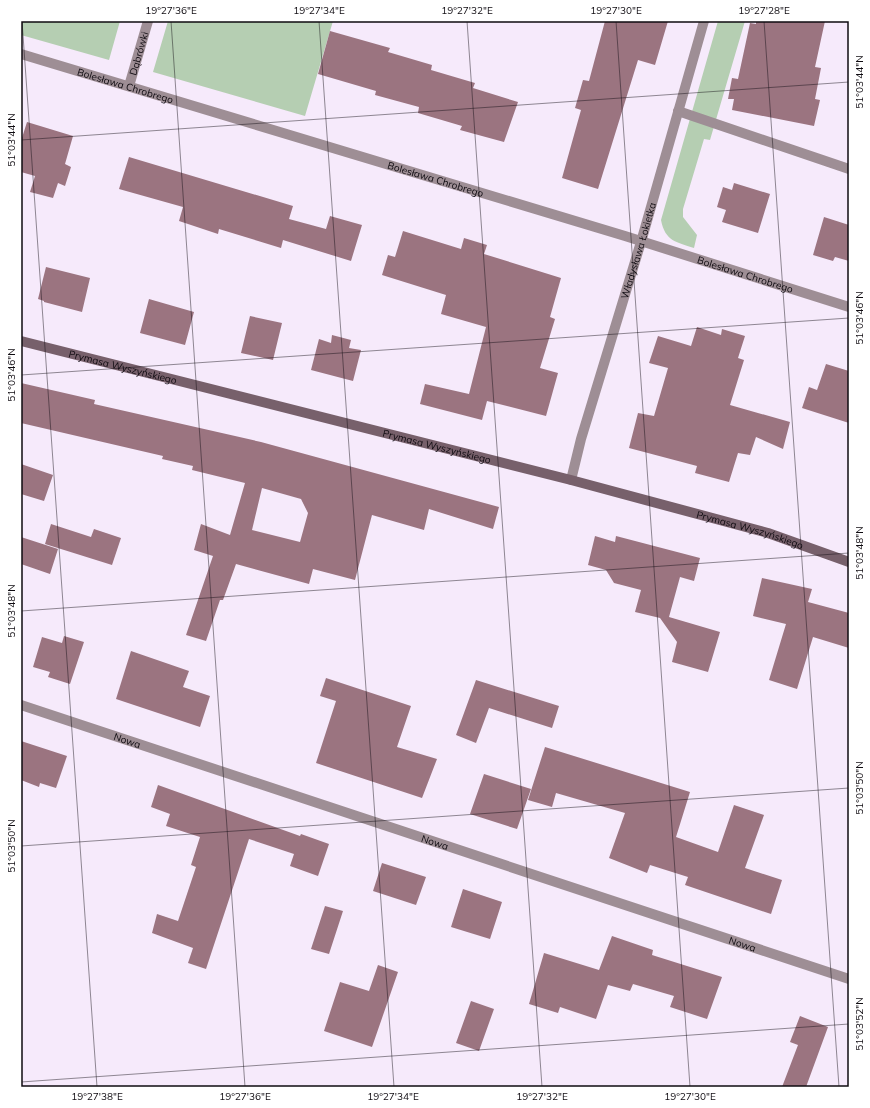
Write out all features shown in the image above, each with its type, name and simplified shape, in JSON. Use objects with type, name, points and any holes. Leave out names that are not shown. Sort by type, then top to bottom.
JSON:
[{"type":"street","name":"Dąbrówki","points":[[129,86],[148,21]]},
{"type":"street","name":"Władysława Łokietka","points":[[572,480],[581,439],[641,242],[704,21]]},
{"type":"street","name":"Bolesława Chrobrego","points":[[21,54],[641,242],[849,307]]},
{"type":"street","points":[[678,111],[849,169]]},
{"type":"street","name":"Prymasa Wyszyńskiego","points":[[21,341],[572,480],[768,533],[849,562]]},
{"type":"street","name":"Nowa","points":[[21,705],[849,979]]},
{"type":"green space","points":[[21,21],[120,21],[109,60],[21,35]]},
{"type":"green space","points":[[168,21],[333,21],[305,116],[153,72]]},
{"type":"green space","points":[[718,21],[745,21],[710,140],[704,139],[683,209],[683,217],[697,235],[694,248],[672,240],[668,237],[661,220]]},
{"type":"building","points":[[605,21],[668,21],[655,65],[638,60],[598,189],[562,178],[581,110],[575,108],[583,80],[589,81]]},
{"type":"building","points":[[756,21],[825,21],[815,67],[821,68],[815,99],[820,100],[814,126],[732,110],[734,99],[728,99],[732,78],[738,79],[750,23],[756,24]]},
{"type":"building","points":[[330,31],[390,48],[388,52],[432,65],[431,70],[475,83],[473,88],[518,102],[504,142],[460,130],[462,126],[418,113],[419,107],[375,95],[376,91],[318,74]]},
{"type":"building","points":[[27,122],[73,136],[65,164],[71,167],[65,186],[58,183],[53,198],[30,192],[35,176],[21,172],[21,141]]},
{"type":"building","points":[[129,157],[293,206],[289,219],[326,229],[330,216],[362,225],[351,261],[283,240],[281,248],[219,229],[218,234],[179,221],[183,207],[119,189]]},
{"type":"building","points":[[734,183],[770,194],[758,233],[722,222],[726,210],[717,207],[723,187],[732,190]]},
{"type":"building","points":[[824,217],[849,225],[849,261],[835,257],[833,261],[813,255]]},
{"type":"building","points":[[403,231],[461,249],[464,238],[487,245],[484,254],[561,278],[550,317],[555,319],[540,368],[558,373],[546,416],[487,401],[482,420],[420,404],[425,384],[469,394],[486,327],[441,314],[446,295],[382,275],[388,255],[395,257]]},
{"type":"building","points":[[46,267],[90,278],[82,312],[38,299]]},
{"type":"building","points":[[149,299],[194,312],[185,345],[140,333]]},
{"type":"building","points":[[250,316],[282,323],[273,360],[241,353]]},
{"type":"building","points":[[697,327],[721,335],[722,329],[745,336],[738,358],[744,360],[730,405],[790,422],[783,449],[756,437],[750,455],[738,453],[729,482],[695,473],[697,466],[629,448],[638,413],[654,416],[668,368],[649,363],[658,336],[691,346]]},
{"type":"building","points":[[332,335],[351,340],[349,348],[361,350],[353,381],[311,370],[319,339],[331,343]]},
{"type":"building","points":[[826,364],[849,371],[849,423],[802,408],[809,387],[817,390]]},
{"type":"building","points":[[21,383],[95,400],[94,404],[261,442],[499,507],[493,529],[429,509],[424,530],[372,515],[355,580],[313,569],[309,584],[236,564],[223,600],[220,600],[206,641],[186,635],[213,556],[194,550],[201,524],[230,535],[245,483],[192,470],[193,466],[162,459],[163,456],[21,423]],"holes":[[[262,488],[301,499],[308,513],[300,542],[252,530]]]},
{"type":"building","points":[[21,464],[53,475],[44,501],[21,494]]},
{"type":"building","points":[[51,524],[91,537],[94,529],[121,538],[112,565],[45,544]]},
{"type":"building","points":[[595,536],[615,542],[616,536],[700,558],[694,581],[680,577],[669,617],[720,632],[708,672],[672,662],[677,642],[660,618],[635,612],[641,590],[614,583],[606,570],[588,565]]},
{"type":"building","points":[[21,537],[58,549],[50,574],[21,564]]},
{"type":"building","points":[[762,578],[812,589],[808,602],[849,613],[849,648],[813,637],[797,689],[769,680],[786,624],[753,616]]},
{"type":"building","points":[[64,636],[84,642],[70,684],[48,677],[50,672],[33,667],[42,637],[62,643]]},
{"type":"building","points":[[131,651],[189,671],[183,687],[210,696],[200,727],[116,699]]},
{"type":"building","points":[[326,678],[411,706],[397,747],[437,759],[422,798],[316,763],[336,701],[320,696]]},
{"type":"building","points":[[476,680],[559,706],[552,728],[489,708],[476,743],[456,735]]},
{"type":"building","points":[[21,741],[67,756],[56,788],[40,783],[39,787],[21,780]]},
{"type":"building","points":[[545,747],[690,792],[676,837],[718,852],[734,805],[764,815],[745,868],[782,880],[771,914],[685,885],[688,877],[650,865],[647,873],[609,858],[625,813],[556,793],[552,807],[528,800]]},
{"type":"building","points":[[484,774],[531,789],[517,829],[470,814]]},
{"type":"building","points":[[158,785],[300,836],[301,834],[329,844],[318,876],[290,866],[294,854],[249,839],[206,969],[188,963],[193,948],[152,933],[157,914],[178,921],[196,867],[191,865],[200,837],[166,826],[170,814],[151,807]]},
{"type":"building","points":[[382,863],[426,877],[416,905],[373,891]]},
{"type":"building","points":[[463,889],[502,902],[490,939],[451,927]]},
{"type":"building","points":[[325,906],[343,911],[329,954],[311,949]]},
{"type":"building","points":[[612,936],[653,950],[652,955],[722,977],[707,1019],[670,1007],[674,996],[633,984],[630,991],[608,985],[596,1019],[560,1007],[558,1013],[529,1004],[544,953],[599,970]]},
{"type":"building","points":[[378,965],[398,972],[372,1047],[324,1031],[340,982],[369,991]]},
{"type":"building","points":[[471,1001],[494,1009],[479,1051],[456,1043]]},
{"type":"building","points":[[800,1016],[828,1027],[806,1087],[782,1087],[798,1045],[790,1042]]}]
